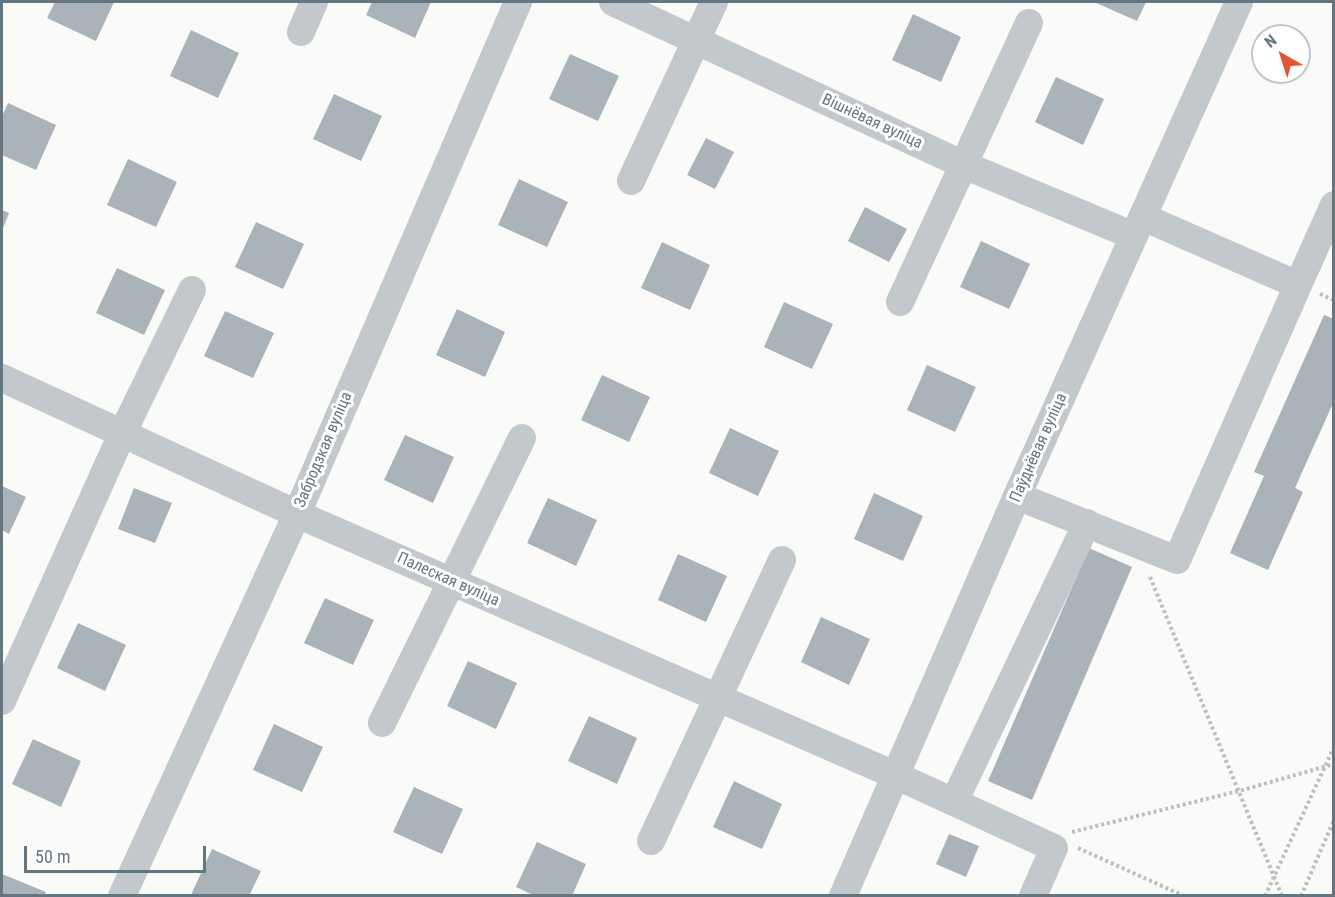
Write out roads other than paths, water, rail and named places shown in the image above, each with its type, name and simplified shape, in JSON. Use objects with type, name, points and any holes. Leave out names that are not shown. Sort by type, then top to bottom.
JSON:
[{"type":"street","points":[[301,32],[314,2]]},
{"type":"street","name":"Забродзкая вуліца","points":[[122,896],[297,514],[518,2]]},
{"type":"street","name":"Вішнёвая вуліца","points":[[613,2],[964,165],[1298,285]]},
{"type":"street","points":[[631,181],[714,2]]},
{"type":"street","name":"Паўднёвая вуліца","points":[[843,896],[1017,496],[1239,2]]},
{"type":"street","points":[[900,302],[1029,22]]},
{"type":"street","points":[[1017,496],[1177,560],[1334,205]]},
{"type":"street","points":[[2,701],[122,434],[192,290]]},
{"type":"street","name":"Палеская вуліца","points":[[2,378],[297,514],[897,776],[1054,848],[1033,896]]},
{"type":"street","points":[[382,723],[522,438]]},
{"type":"street","points":[[954,802],[1087,523]]},
{"type":"street","points":[[651,841],[716,697],[782,560]]}]
